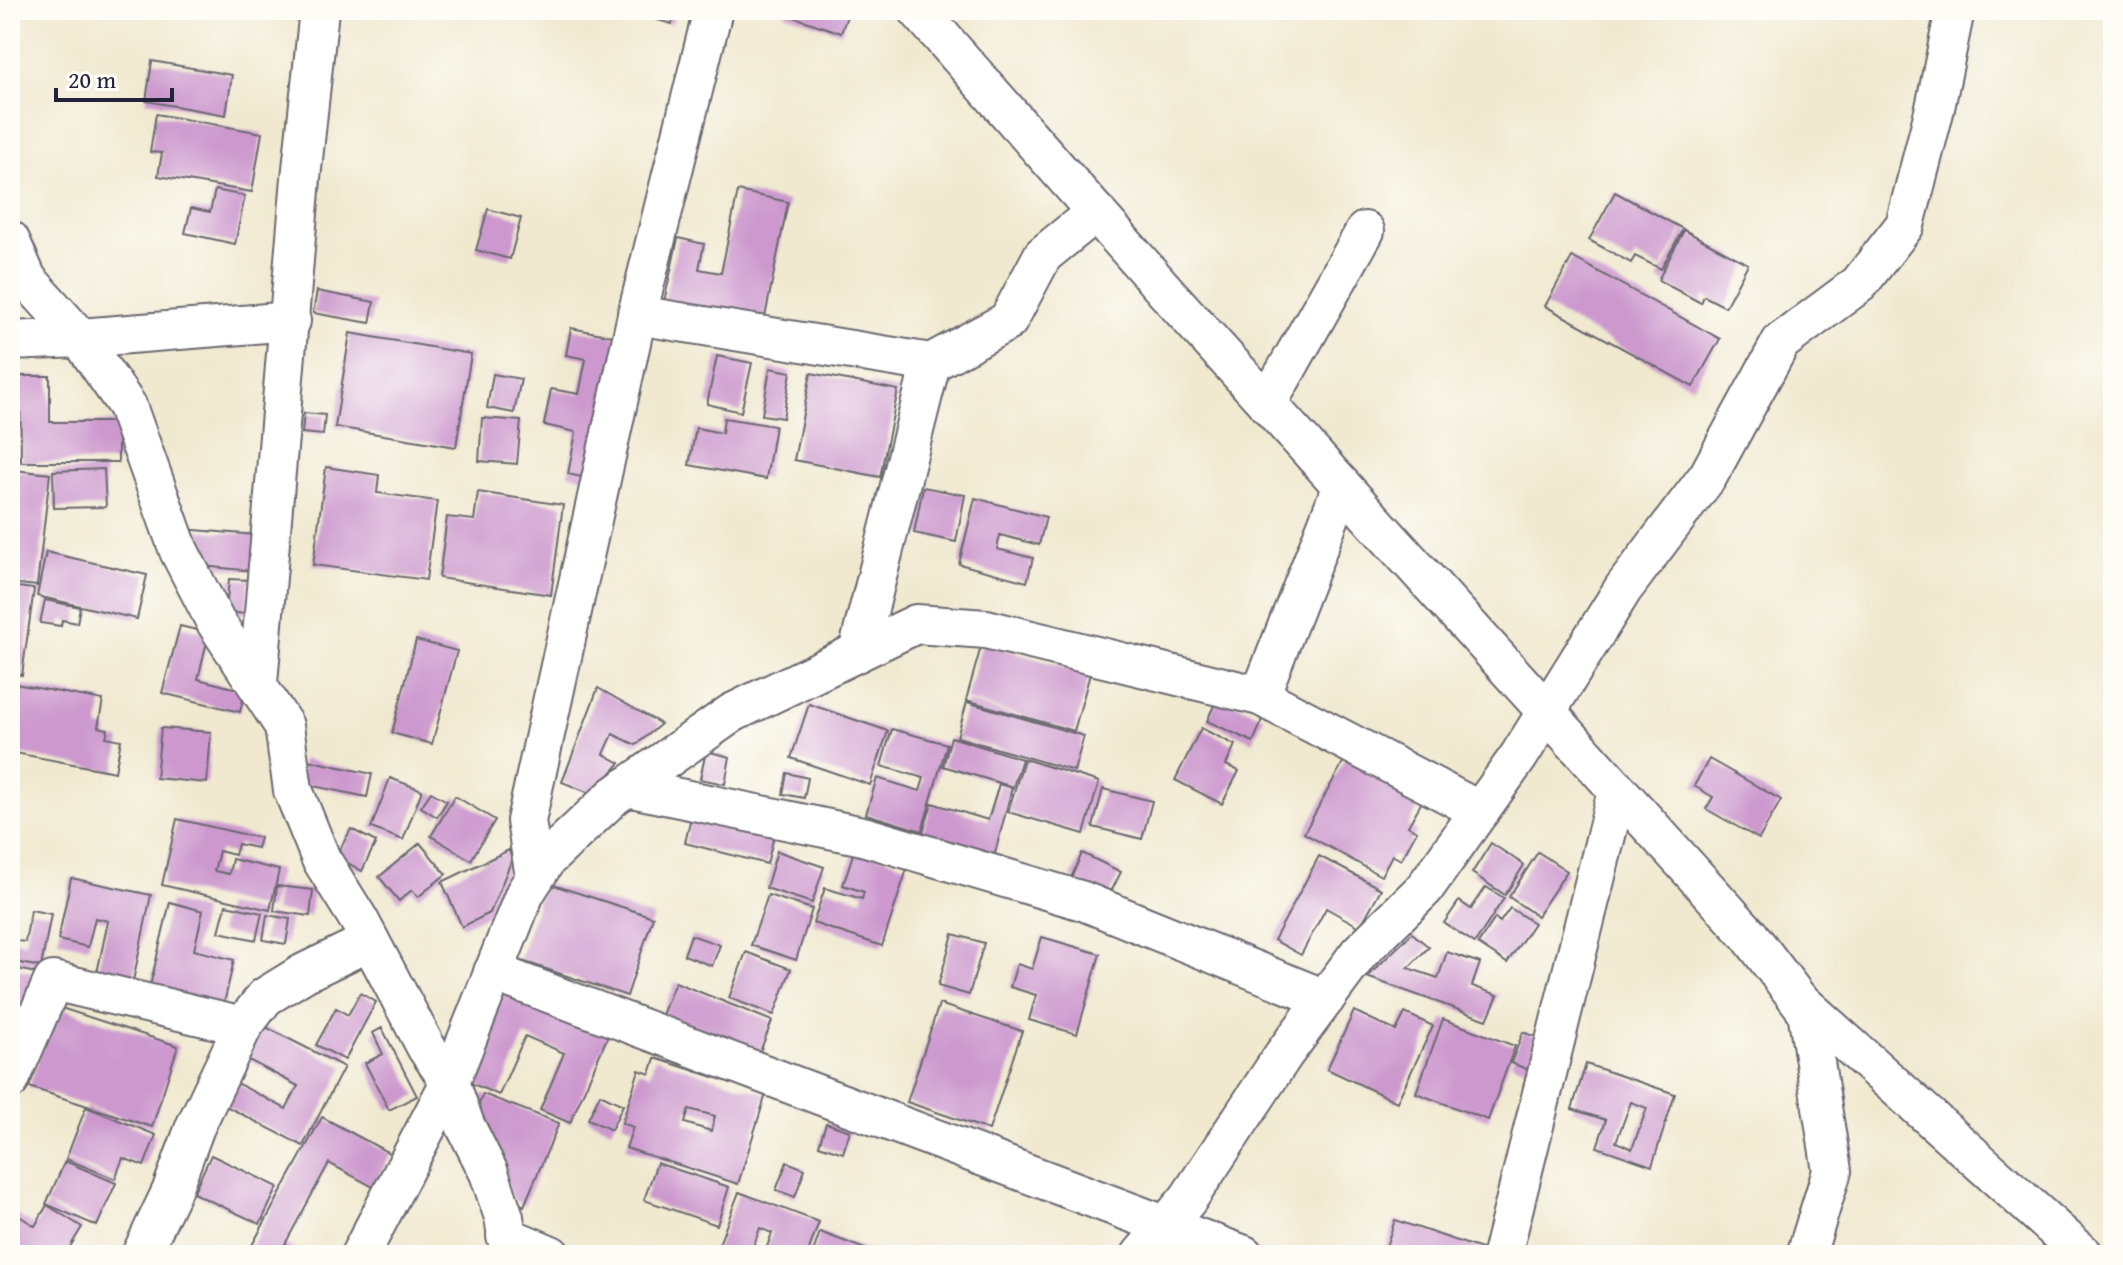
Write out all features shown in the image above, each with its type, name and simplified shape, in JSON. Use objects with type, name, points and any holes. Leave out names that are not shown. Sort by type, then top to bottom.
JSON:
[{"type":"street","points":[[258,683],[301,178],[319,10]]},
{"type":"street","points":[[535,877],[526,821],[637,315],[713,10]]},
{"type":"street","points":[[918,10],[1267,404],[1749,935],[1807,1011],[1832,1171],[1806,1255]]},
{"type":"street","points":[[1141,1255],[1188,1199],[1284,1054],[1359,953],[1424,889],[1480,811],[1546,713],[1623,589],[1708,476],[1781,342],[1859,284],[1905,225],[1935,108],[1955,10]]},
{"type":"street","points":[[637,315],[931,363],[1008,321],[1043,255],[1096,212]]},
{"type":"street","points":[[1267,404],[1365,231]]},
{"type":"street","points":[[10,240],[27,279],[80,338],[127,406],[179,551],[215,621],[284,726],[293,790],[321,859],[370,941],[426,1047],[450,1082],[465,1125],[489,1173],[504,1217],[508,1245],[551,1255]]},
{"type":"street","points":[[10,341],[291,321]]},
{"type":"street","points":[[858,652],[931,363]]},
{"type":"street","points":[[1260,696],[1342,486]]},
{"type":"street","points":[[360,1255],[450,1082],[525,893],[546,860],[626,787],[732,713],[916,624],[986,629],[1260,696],[1480,811]]},
{"type":"street","points":[[626,787],[863,836],[1083,901],[1325,999]]},
{"type":"street","points":[[1502,1255],[1617,791]]},
{"type":"street","points":[[141,1255],[171,1192],[195,1127],[243,1026],[265,997],[304,973],[370,941]]},
{"type":"street","points":[[493,972],[1244,1255]]},
{"type":"street","points":[[10,1080],[53,981],[243,1026]]},
{"type":"street","points":[[1799,1000],[2084,1255]]},
{"type":"building","points":[[621,10],[675,10],[672,24]]},
{"type":"building","points":[[787,10],[849,10],[841,33],[785,14]]},
{"type":"building","points":[[152,61],[232,75],[226,115],[146,101]]},
{"type":"building","points":[[156,114],[262,133],[252,192],[158,176],[162,153],[150,152]]},
{"type":"building","points":[[215,190],[245,196],[235,244],[185,233],[191,208],[210,212]]},
{"type":"building","points":[[738,191],[788,202],[764,322],[664,302],[678,238],[704,244],[699,269],[721,273]]},
{"type":"building","points":[[1615,192],[1683,229],[1661,269],[1635,256],[1631,263],[1589,240]]},
{"type":"building","points":[[488,209],[521,218],[510,259],[476,250]]},
{"type":"building","points":[[1684,230],[1748,264],[1725,307],[1704,296],[1701,303],[1658,280]]},
{"type":"building","points":[[1572,257],[1720,339],[1693,387],[1545,306]]},
{"type":"building","points":[[317,291],[374,302],[370,323],[313,313]]},
{"type":"building","points":[[571,328],[623,338],[595,480],[568,474],[576,432],[544,425],[551,389],[579,394],[586,359],[566,355]]},
{"type":"building","points":[[350,333],[471,354],[456,447],[335,427]]},
{"type":"building","points":[[717,356],[752,363],[741,412],[707,404]]},
{"type":"building","points":[[770,368],[791,372],[783,418],[762,415]]},
{"type":"building","points":[[811,373],[898,390],[880,477],[794,460]]},
{"type":"building","points":[[493,374],[521,379],[514,413],[487,408]]},
{"type":"building","points":[[20,376],[50,376],[50,422],[118,422],[118,462],[21,462]]},
{"type":"building","points":[[304,413],[325,415],[323,435],[302,433]]},
{"type":"building","points":[[482,418],[521,421],[517,464],[479,461]]},
{"type":"building","points":[[724,418],[775,426],[766,479],[689,465],[696,428],[722,433]]},
{"type":"building","points":[[326,467],[379,475],[377,493],[437,501],[426,580],[313,565]]},
{"type":"building","points":[[104,469],[106,507],[54,508],[53,471]]},
{"type":"building","points":[[14,470],[50,474],[37,586],[10,583],[10,508]]},
{"type":"building","points":[[923,487],[965,495],[956,542],[914,533]]},
{"type":"building","points":[[478,492],[563,505],[551,595],[439,578],[447,517],[474,520]]},
{"type":"building","points":[[975,498],[1046,517],[1039,545],[1000,535],[997,549],[1033,558],[1027,582],[959,564]]},
{"type":"building","points":[[182,529],[256,535],[253,571],[202,566]]},
{"type":"building","points":[[46,552],[147,575],[137,619],[37,596]]},
{"type":"building","points":[[229,579],[249,580],[246,614],[226,612]]},
{"type":"building","points":[[10,586],[34,589],[22,675],[10,673]]},
{"type":"building","points":[[45,600],[80,607],[77,623],[62,620],[61,626],[40,623]]},
{"type":"building","points":[[180,626],[209,633],[198,679],[245,691],[240,712],[162,693]]},
{"type":"building","points":[[416,640],[457,651],[432,744],[392,733]]},
{"type":"building","points":[[982,643],[1090,674],[1074,731],[966,700]]},
{"type":"building","points":[[10,683],[103,700],[98,727],[108,729],[106,737],[121,740],[115,772],[10,752]]},
{"type":"building","points":[[598,688],[661,724],[636,745],[613,734],[604,754],[620,763],[592,794],[562,782]]},
{"type":"building","points":[[1218,696],[1264,717],[1253,742],[1207,721]]},
{"type":"building","points":[[967,702],[1084,736],[1074,771],[957,737]]},
{"type":"building","points":[[809,704],[888,731],[870,785],[791,758]]},
{"type":"building","points":[[161,728],[211,732],[207,783],[156,778]]},
{"type":"building","points":[[1201,728],[1235,745],[1226,765],[1239,771],[1222,804],[1175,780]]},
{"type":"building","points":[[892,729],[947,744],[922,831],[866,814],[877,778],[920,791],[924,778],[881,766]]},
{"type":"building","points":[[951,737],[1022,759],[1013,787],[943,766]]},
{"type":"building","points":[[706,751],[730,757],[725,784],[700,779]]},
{"type":"building","points":[[1346,757],[1423,800],[1408,826],[1417,831],[1401,860],[1392,855],[1381,876],[1304,833]]},
{"type":"building","points":[[303,759],[372,774],[367,797],[299,783]]},
{"type":"building","points":[[1024,759],[1099,782],[1084,834],[1008,812]]},
{"type":"building","points":[[1709,759],[1781,800],[1759,839],[1706,809],[1713,797],[1694,786]]},
{"type":"building","points":[[787,773],[808,778],[804,798],[783,794]]},
{"type":"building","points":[[390,778],[422,790],[403,840],[371,828]]},
{"type":"building","points":[[999,784],[1012,788],[994,857],[922,835],[932,803],[988,820]]},
{"type":"building","points":[[1103,789],[1152,801],[1142,839],[1093,827]]},
{"type":"building","points":[[431,792],[447,801],[437,817],[421,807]]},
{"type":"building","points":[[455,796],[495,820],[471,860],[431,836]]},
{"type":"building","points":[[693,808],[776,828],[767,864],[685,843]]},
{"type":"building","points":[[177,819],[260,838],[257,848],[238,844],[235,855],[219,851],[214,871],[229,874],[232,859],[279,870],[270,910],[162,885]]},
{"type":"building","points":[[351,829],[376,842],[362,871],[336,856]]},
{"type":"building","points":[[420,843],[446,874],[418,897],[412,890],[399,901],[379,877]]},
{"type":"building","points":[[1491,843],[1524,865],[1505,895],[1472,873]]},
{"type":"building","points":[[855,848],[908,866],[882,946],[813,923],[825,888],[862,899],[864,892],[843,885]]},
{"type":"building","points":[[509,850],[512,859],[490,913],[462,927],[442,882]]},
{"type":"building","points":[[777,851],[824,867],[812,903],[766,888]]},
{"type":"building","points":[[1538,852],[1567,871],[1537,916],[1509,897]]},
{"type":"building","points":[[1082,853],[1121,872],[1109,896],[1071,878]]},
{"type":"building","points":[[1319,856],[1381,889],[1360,927],[1326,908],[1301,955],[1274,940]]},
{"type":"building","points":[[71,878],[151,895],[133,981],[97,973],[108,921],[95,918],[88,947],[58,940]]},
{"type":"building","points":[[544,882],[653,917],[627,996],[519,960]]},
{"type":"building","points":[[277,886],[313,890],[310,916],[274,911]]},
{"type":"building","points":[[1486,887],[1504,898],[1475,943],[1444,923],[1459,901],[1471,909]]},
{"type":"building","points":[[768,895],[812,909],[796,960],[751,945]]},
{"type":"building","points":[[170,902],[203,911],[194,950],[234,960],[223,1008],[149,990]]},
{"type":"building","points":[[226,905],[262,913],[256,940],[219,932]]},
{"type":"building","points":[[1510,908],[1534,923],[1507,963],[1478,944],[1495,918],[1500,922]]},
{"type":"building","points":[[31,910],[51,914],[41,967],[10,961],[10,940],[25,942]]},
{"type":"building","points":[[267,915],[290,919],[286,944],[263,940]]},
{"type":"building","points":[[1412,933],[1429,947],[1408,968],[1438,978],[1447,952],[1480,963],[1472,986],[1498,995],[1487,1020],[1367,977]]},
{"type":"building","points":[[953,934],[984,943],[969,995],[938,986]]},
{"type":"building","points":[[691,935],[720,945],[712,966],[684,955]]},
{"type":"building","points":[[1042,937],[1100,954],[1077,1034],[1029,1020],[1036,995],[1010,987],[1017,964],[1032,969]]},
{"type":"building","points":[[746,952],[791,969],[774,1015],[729,998]]},
{"type":"building","points":[[10,967],[35,973],[25,1011],[10,1007]]},
{"type":"building","points":[[497,982],[610,1031],[570,1123],[540,1110],[564,1053],[525,1036],[499,1095],[456,1077]]},
{"type":"building","points":[[675,982],[772,1021],[759,1054],[662,1015]]},
{"type":"building","points":[[360,993],[376,1002],[345,1060],[316,1045],[336,1008],[348,1015]]},
{"type":"building","points":[[939,1004],[1022,1031],[989,1130],[907,1102]]},
{"type":"building","points":[[55,1006],[178,1046],[152,1127],[29,1087]]},
{"type":"building","points":[[1354,1011],[1396,1031],[1405,1013],[1433,1026],[1397,1102],[1327,1069]]},
{"type":"building","points":[[1443,1019],[1515,1046],[1488,1120],[1416,1093]]},
{"type":"building","points":[[258,1023],[344,1067],[303,1146],[222,1104],[233,1081],[286,1109],[298,1086],[241,1056]]},
{"type":"building","points":[[382,1028],[417,1096],[389,1110],[365,1063],[383,1054],[373,1033]]},
{"type":"building","points":[[1523,1032],[1547,1041],[1534,1072],[1511,1063]]},
{"type":"building","points":[[655,1058],[766,1094],[738,1184],[626,1148],[633,1127],[622,1123],[639,1070],[650,1074]],"holes":[[[689,1109],[715,1116],[711,1131],[685,1123]]]},
{"type":"building","points":[[1586,1064],[1675,1094],[1652,1166],[1597,1147],[1606,1120],[1572,1109]],"holes":[[[1631,1102],[1647,1108],[1632,1149],[1616,1142]]]},
{"type":"building","points":[[483,1094],[559,1123],[524,1206],[514,1200],[474,1115]]},
{"type":"building","points":[[600,1094],[623,1105],[611,1130],[588,1119]]},
{"type":"building","points":[[86,1107],[156,1135],[144,1166],[123,1158],[115,1179],[66,1159]]},
{"type":"building","points":[[322,1117],[391,1154],[373,1187],[329,1163],[285,1244],[305,1255],[260,1255],[250,1249]]},
{"type":"building","points":[[826,1123],[850,1131],[843,1153],[819,1145]]},
{"type":"building","points":[[211,1155],[278,1187],[260,1224],[193,1193]]},
{"type":"building","points":[[65,1161],[116,1183],[97,1226],[46,1204]]},
{"type":"building","points":[[787,1162],[805,1169],[795,1197],[776,1190]]},
{"type":"building","points":[[657,1163],[729,1187],[717,1225],[644,1200]]},
{"type":"building","points":[[739,1192],[819,1222],[807,1255],[764,1255],[772,1233],[760,1228],[750,1255],[715,1255]]},
{"type":"building","points":[[47,1205],[82,1227],[65,1255],[10,1255],[10,1210],[35,1226]]},
{"type":"building","points":[[1395,1220],[1496,1254],[1496,1255],[1383,1255]]},
{"type":"building","points":[[820,1232],[881,1255],[812,1255]]}]
